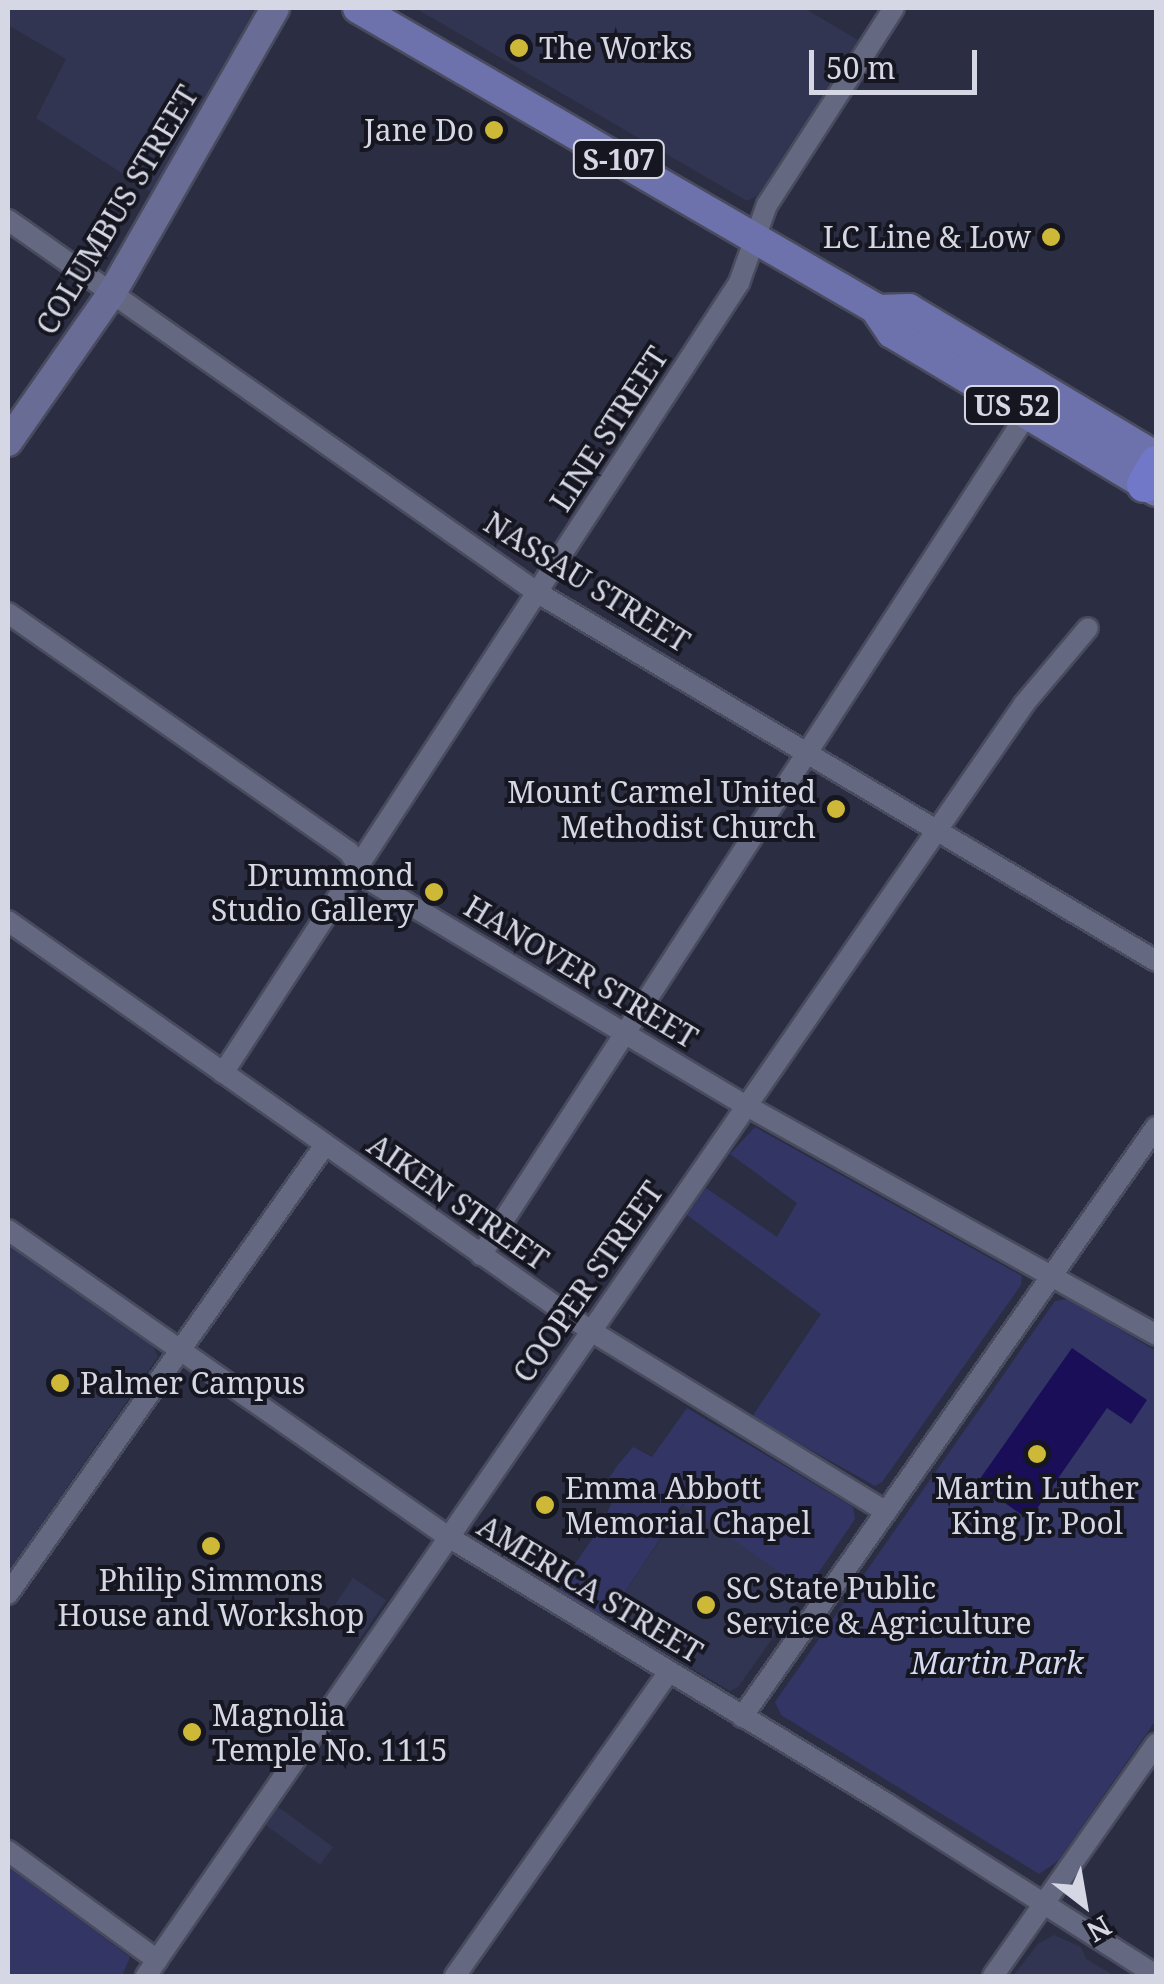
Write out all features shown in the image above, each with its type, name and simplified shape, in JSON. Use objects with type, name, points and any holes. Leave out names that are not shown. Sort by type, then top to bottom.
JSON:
[{"type":"main road","name":"S-107","points":[[358,8],[754,238]]},
{"type":"main road","name":"US 52","points":[[754,238],[877,310],[892,333],[1027,414],[1153,474]]},
{"type":"main road","name":"US 52","points":[[877,310],[909,309],[1153,474]]},
{"type":"street","name":"COLUMBUS STREET","points":[[8,442],[112,293],[275,8]]},
{"type":"street","name":"LINE STREET","points":[[223,1073],[740,283],[768,205],[894,8]]},
{"type":"street","name":"NASSAU STREET","points":[[8,220],[538,593],[1156,961]]},
{"type":"street","points":[[482,1255],[1027,414]]},
{"type":"street","name":"HANOVER STREET","points":[[8,613],[349,852],[367,879],[747,1106],[1156,1335]]},
{"type":"street","name":"COOPER STREET","points":[[152,1968],[446,1536],[1024,704],[1088,628]]},
{"type":"street","name":"AIKEN STREET","points":[[8,921],[591,1331],[886,1512]]},
{"type":"street","points":[[742,1717],[1156,1127]]},
{"type":"street","points":[[8,1594],[325,1145]]},
{"type":"street","name":"AMERICA STREET","points":[[8,1230],[446,1536],[1156,1975]]},
{"type":"street","points":[[455,1976],[669,1672]]},
{"type":"street","points":[[992,1976],[1156,1744]]},
{"type":"street","points":[[8,1851],[152,1968]]},
{"type":"shaded area","points":[[9,8],[256,8],[151,192],[36,118],[66,59],[8,25]]},
{"type":"shaded area","points":[[415,8],[804,8],[858,40],[758,195],[747,201]]},
{"type":"shaded area","points":[[8,1244],[153,1346],[158,1357],[8,1572]]},
{"type":"shaded area","name":"Martin Luther King Jr. Pool","points":[[1072,1348],[1147,1400],[1131,1424],[1107,1408],[1029,1520],[977,1483]]},
{"type":"shaded area","name":"SC State Public Service & Agriculture","points":[[684,1504],[806,1591],[738,1687],[730,1691],[607,1619]]},
{"type":"shaded area","points":[[353,1578],[386,1600],[360,1639],[327,1617]]},
{"type":"shaded area","points":[[274,1804],[333,1847],[320,1865],[261,1822]]},
{"type":"shaded area","points":[[1054,1935],[1081,1947],[1086,1959],[1115,1976],[1013,1976],[1038,1944]]},
{"type":"green space","points":[[755,1127],[1022,1276],[1021,1285],[882,1482],[875,1486],[752,1417],[821,1314],[687,1215],[706,1188],[777,1237],[797,1203],[730,1154]]},
{"type":"green space","name":"Martin Park","points":[[1068,1299],[1156,1351],[1156,1720],[1058,1861],[1039,1874],[781,1715],[775,1702],[1055,1301]]},
{"type":"green space","points":[[687,1408],[853,1507],[855,1519],[806,1591],[683,1504],[607,1619],[558,1589],[603,1523],[611,1504],[606,1483],[617,1466],[633,1447],[652,1457]]},
{"type":"green space","points":[[8,1866],[130,1957],[122,1976],[8,1976]]},
{"type":"place","name":"The Works","points":[[519,48]]},
{"type":"place","name":"Jane Do","points":[[494,130]]},
{"type":"place","name":"LC Line & Low","points":[[1051,237]]},
{"type":"place","name":"Mount Carmel United Methodist Church","points":[[836,809]]},
{"type":"place","name":"Drummond Studio Gallery","points":[[434,892]]},
{"type":"place","name":"Palmer Campus","points":[[60,1383]]},
{"type":"place","name":"Martin Luther King Jr. Pool","points":[[1037,1454]]},
{"type":"place","name":"Emma Abbott Memorial Chapel","points":[[545,1505]]},
{"type":"place","name":"Philip Simmons House and Workshop","points":[[211,1546]]},
{"type":"place","name":"SC State Public Service & Agriculture","points":[[706,1605]]},
{"type":"place","name":"Magnolia Temple No. 1115","points":[[192,1732]]}]
